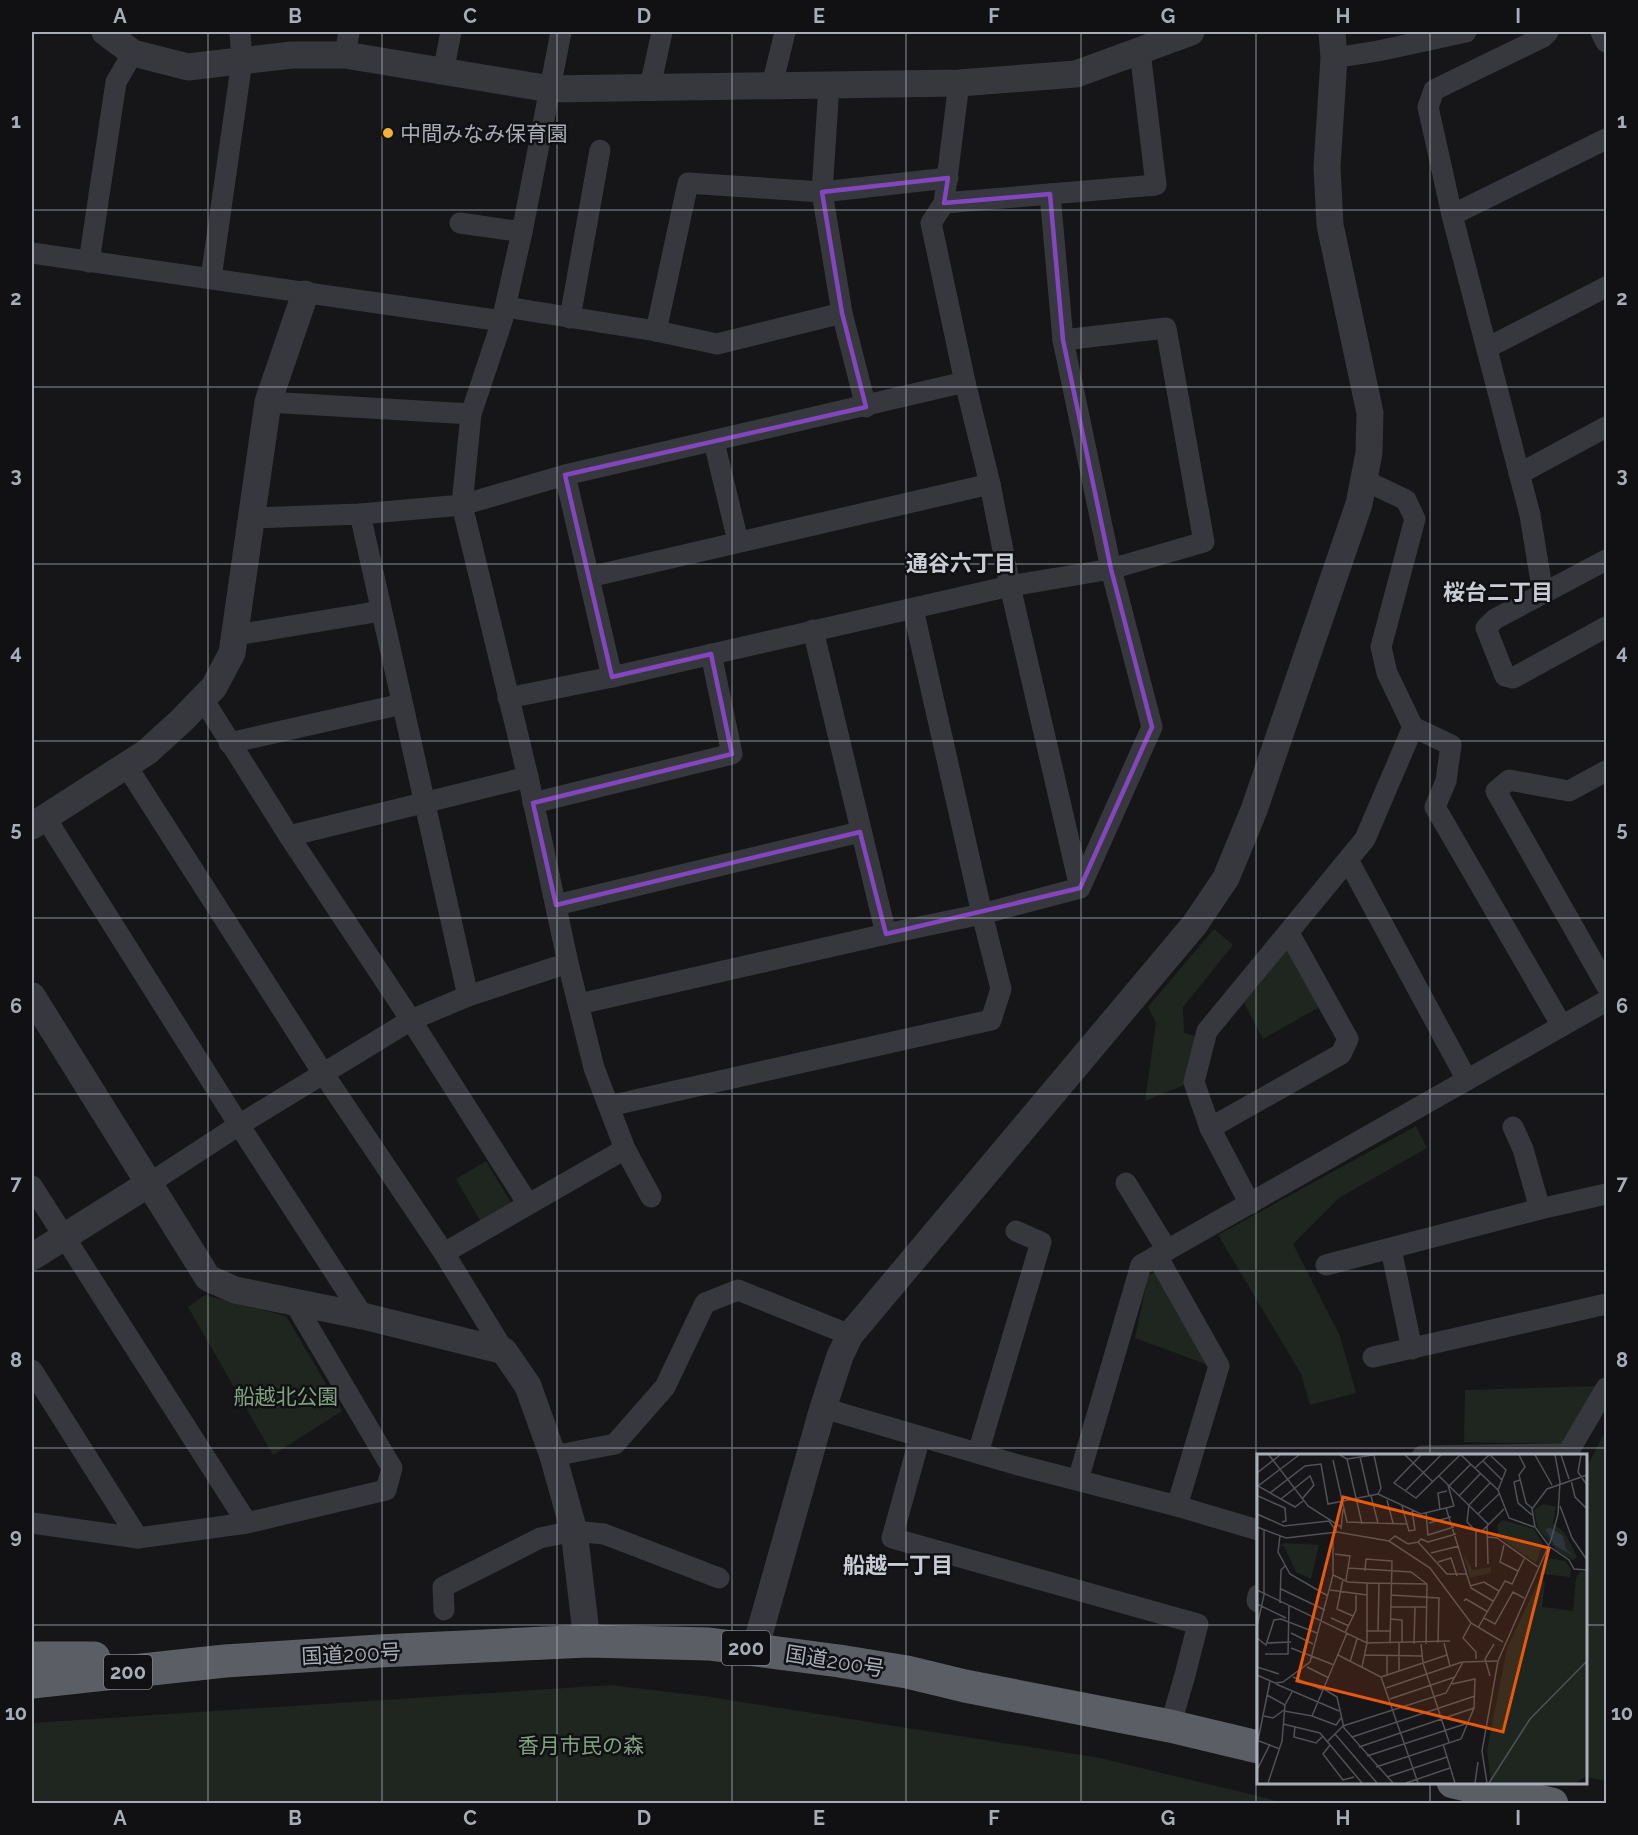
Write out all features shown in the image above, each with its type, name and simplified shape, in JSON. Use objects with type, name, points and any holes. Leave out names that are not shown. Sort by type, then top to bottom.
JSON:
[{"type":"highway","name":"国道200号","points":[[32,1682],[225,1661],[587,1641],[709,1644],[907,1672],[965,1686],[1170,1726],[1257,1747]]},
{"type":"highway","name":"国道200号","points":[[32,1658],[225,1661]]},
{"type":"highway","points":[[1462,1784],[1552,1803]]},
{"type":"street","points":[[105,32],[133,53],[188,67],[292,55],[347,43],[443,73],[550,89],[959,83],[1076,74],[1191,32]]},
{"type":"street","points":[[211,278],[242,61],[240,32]]},
{"type":"street","points":[[443,73],[451,32]]},
{"type":"street","points":[[561,32],[522,232],[503,314],[471,414],[462,506],[528,777],[568,963],[594,1068],[625,1149],[651,1197]]},
{"type":"street","points":[[650,87],[662,32]]},
{"type":"street","points":[[772,85],[785,32]]},
{"type":"street","points":[[1378,51],[1388,32]]},
{"type":"street","points":[[755,1649],[823,1408],[840,1356],[850,1335],[1196,924],[1226,878],[1254,810],[1359,504],[1369,453],[1370,413],[1330,225],[1327,167],[1333,45],[1378,51],[1466,32]]},
{"type":"street","points":[[1543,594],[1530,515],[1452,215],[1428,107],[1434,90],[1543,37],[1548,32]]},
{"type":"street","points":[[1601,32],[1606,42]]},
{"type":"street","points":[[944,203],[1156,185],[1140,51]]},
{"type":"street","points":[[89,262],[116,82],[133,53]]},
{"type":"street","points":[[959,83],[944,203],[932,223],[965,382],[990,484],[1010,586],[1080,888]]},
{"type":"street","points":[[828,86],[822,192],[842,313],[866,407]]},
{"type":"street","points":[[1452,215],[1606,140]]},
{"type":"street","points":[[570,318],[600,150]]},
{"type":"street","points":[[656,332],[688,183],[822,192],[948,178]]},
{"type":"street","points":[[1050,194],[1063,340],[1111,569],[1152,727],[1080,888]]},
{"type":"street","points":[[460,223],[522,232]]},
{"type":"street","points":[[32,253],[211,278],[305,294],[503,314],[570,318],[717,344],[842,313]]},
{"type":"street","points":[[1487,348],[1606,287]]},
{"type":"street","points":[[305,294],[268,402],[232,653],[214,687],[147,752],[38,821],[363,1316]]},
{"type":"street","points":[[508,698],[612,677],[1010,586],[1111,569],[1204,543],[1166,328],[1063,340]]},
{"type":"street","points":[[252,518],[360,514],[462,506],[565,475],[866,407],[965,382]]},
{"type":"street","points":[[268,402],[471,414]]},
{"type":"street","points":[[1519,474],[1606,427]]},
{"type":"street","points":[[714,442],[738,541]]},
{"type":"street","points":[[565,475],[612,677]]},
{"type":"street","points":[[1365,480],[1406,500],[1415,519],[1381,647],[1387,673],[1413,727],[1451,746],[1446,780],[1435,807],[1562,1026]]},
{"type":"street","points":[[589,577],[990,484]]},
{"type":"street","points":[[360,514],[468,996]]},
{"type":"street","points":[[1606,560],[1495,619],[1486,628],[1505,676],[1514,678],[1606,627]]},
{"type":"street","points":[[609,1106],[991,1020],[1001,989],[913,609]]},
{"type":"street","points":[[236,635],[381,611]]},
{"type":"street","points":[[813,630],[886,934]]},
{"type":"street","points":[[533,803],[732,754],[711,654]]},
{"type":"street","points":[[203,699],[288,836],[411,1020],[528,1204]]},
{"type":"street","points":[[229,743],[402,704]]},
{"type":"street","points":[[1250,1204],[1210,1128],[1194,1082],[1207,1031],[1365,839],[1413,727]]},
{"type":"street","points":[[126,765],[323,1073],[444,1253],[528,1386],[554,1456],[574,1531],[587,1641]]},
{"type":"street","points":[[288,836],[528,777]]},
{"type":"street","points":[[1604,780],[1569,791],[1509,780],[1496,791],[1606,985]]},
{"type":"street","points":[[555,905],[860,832]]},
{"type":"street","points":[[1348,860],[1467,1080]]},
{"type":"street","points":[[579,1004],[982,914],[1080,888]]},
{"type":"street","points":[[1210,1128],[1341,1054],[1348,1039],[1289,933]]},
{"type":"street","points":[[32,1257],[238,1125],[411,1020],[468,996],[568,963]]},
{"type":"street","points":[[32,996],[208,1278],[235,1290],[363,1316],[504,1351]]},
{"type":"street","points":[[1078,1480],[1141,1265],[1606,1001]]},
{"type":"street","points":[[1513,1127],[1523,1149],[1540,1209]]},
{"type":"street","points":[[444,1253],[625,1149]]},
{"type":"street","points":[[1126,1184],[1219,1366],[1177,1506]]},
{"type":"street","points":[[32,1186],[247,1523]]},
{"type":"street","points":[[1326,1265],[1606,1194]]},
{"type":"street","points":[[978,1453],[1041,1242],[1016,1231]]},
{"type":"street","points":[[1391,1249],[1412,1349]]},
{"type":"street","points":[[554,1456],[615,1444],[665,1387],[705,1303],[738,1290],[850,1335]]},
{"type":"street","points":[[32,1523],[138,1538],[247,1523],[386,1490],[392,1468],[294,1302]]},
{"type":"street","points":[[1373,1357],[1606,1310]]},
{"type":"street","points":[[32,1370],[138,1538]]},
{"type":"street","points":[[1567,1454],[1606,1388]]},
{"type":"street","points":[[823,1408],[1257,1530]]},
{"type":"street","points":[[920,1437],[892,1538],[1198,1623],[1170,1726]]},
{"type":"street","points":[[444,1610],[443,1587],[540,1538],[574,1531],[604,1534],[719,1578]]},
{"type":"highlighted area","points":[[948,178],[944,203],[1050,194],[1063,340],[1111,569],[1152,727],[1080,888],[886,934],[860,832],[556,905],[533,803],[732,754],[711,654],[612,677],[565,475],[866,407],[842,313],[822,192]]},
{"type":"green space","points":[[1214,929],[1233,945],[1183,1007],[1184,1033],[1195,1036],[1184,1085],[1145,1101],[1156,1023],[1148,1007]]},
{"type":"green space","points":[[1288,948],[1321,1006],[1263,1039],[1244,1003]]},
{"type":"green space","points":[[1416,1126],[1427,1148],[1339,1198],[1293,1244],[1340,1336],[1356,1393],[1310,1405],[1301,1374],[1218,1235]]},
{"type":"green space","points":[[486,1161],[512,1204],[481,1222],[456,1179]]},
{"type":"green space","points":[[1156,1271],[1211,1366],[1135,1338],[1148,1276]]},
{"type":"green space","name":"船越北公園","points":[[205,1295],[286,1316],[342,1411],[273,1455],[188,1307]]},
{"type":"green space","points":[[1596,1386],[1562,1444],[1464,1442],[1465,1390]]},
{"type":"green space","points":[[1606,1430],[1606,1781],[1587,1777],[1587,1467]]},
{"type":"green space","name":"香月市民の森","points":[[611,1685],[710,1697],[1100,1758],[1286,1803],[32,1803],[32,1723]]},
{"type":"place","name":"中間みなみ保育園","points":[[388,133]]},
{"type":"district","name":"通谷六丁目","points":[[961,563]]},
{"type":"district","name":"桜台二丁目","points":[[1498,592]]},
{"type":"district","name":"船越一丁目","points":[[898,1565]]}]
